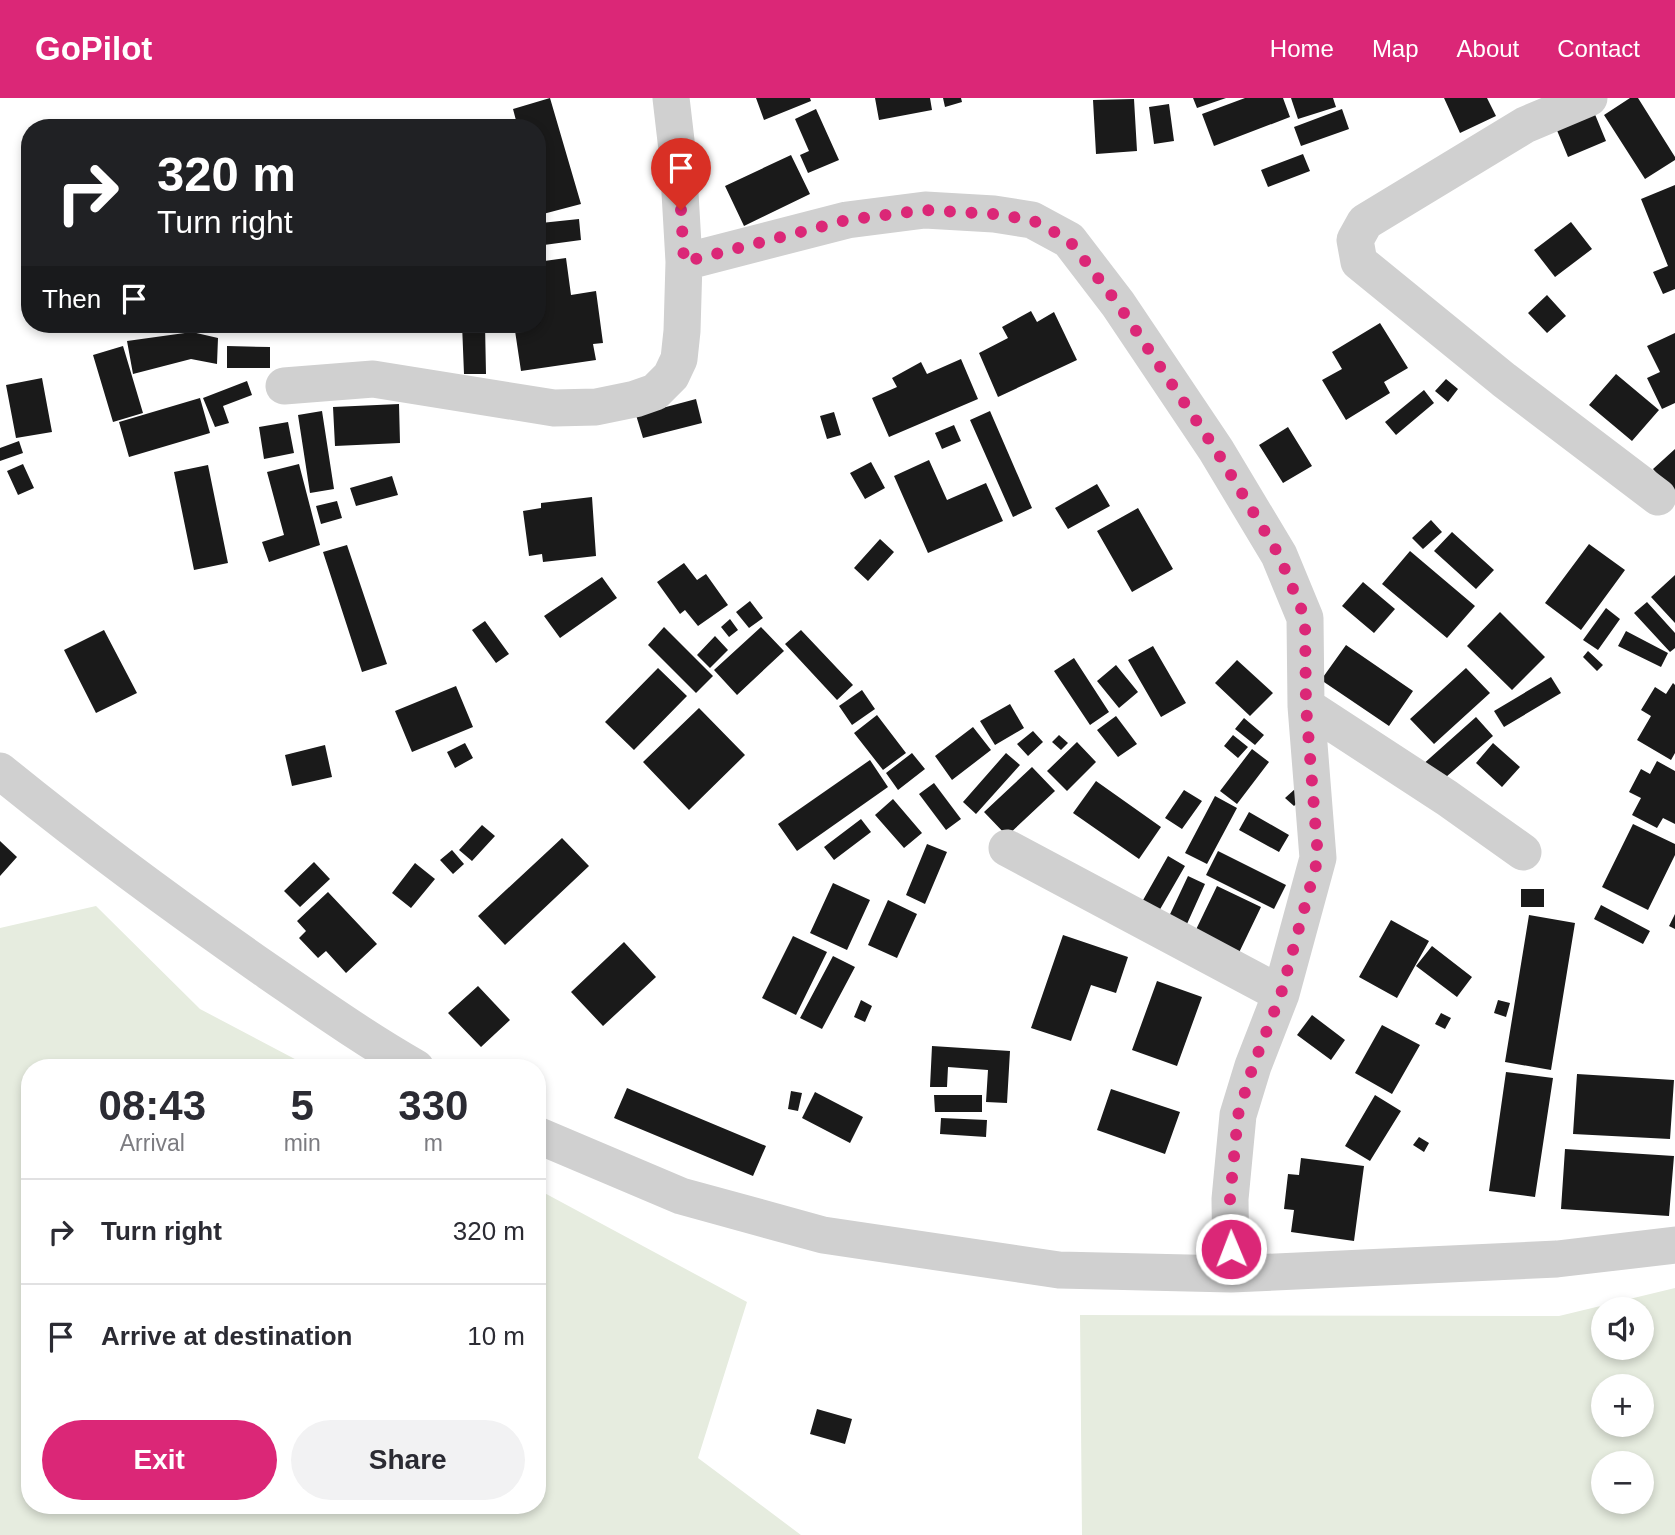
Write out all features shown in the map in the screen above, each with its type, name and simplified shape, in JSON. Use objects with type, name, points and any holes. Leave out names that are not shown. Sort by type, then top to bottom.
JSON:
[{"type":"street","points":[[284,386],[373,379],[554,408],[596,407],[655,392],[671,376],[679,359],[684,262],[678,158],[671,98]]},
{"type":"street","points":[[1589,98],[1518,112],[1365,222],[1355,240],[1359,262],[1504,380],[1658,497]]},
{"type":"street","points":[[684,262],[847,220],[925,210],[994,214],[1032,220],[1069,240],[1118,304],[1216,450],[1279,555],[1305,618],[1306,706],[1318,858],[1281,994],[1253,1066],[1238,1115],[1230,1199],[1231,1274]]},
{"type":"street","points":[[1306,706],[1447,798],[1523,852]]},
{"type":"street","points":[[0,771],[52,814],[210,931],[400,1059]]},
{"type":"street","points":[[1007,848],[1281,994]]},
{"type":"street","points":[[546,1139],[681,1196],[822,1235],[1059,1270],[1231,1274],[1557,1259],[1675,1245]]},
{"type":"shaded area","points":[[96,906],[200,1009],[295,1059],[21,1059],[21,1514],[546,1514],[546,1194],[747,1302],[698,1458],[801,1535],[0,1535],[0,928]]},
{"type":"shaded area","points":[[1675,1288],[1675,1535],[1082,1535],[1080,1315],[1559,1316],[1591,1308],[1591,1360],[1654,1360],[1654,1297],[1638,1297]]},
{"type":"building","points":[[550,98],[581,204],[546,213],[546,119],[516,119],[513,109]]},
{"type":"building","points":[[756,98],[810,98],[811,101],[764,120]]},
{"type":"building","points":[[875,98],[930,98],[932,110],[879,120]]},
{"type":"building","points":[[943,98],[961,98],[962,102],[945,107]]},
{"type":"building","points":[[1193,98],[1226,98],[1197,108]]},
{"type":"building","points":[[1245,98],[1283,98],[1290,117],[1214,146],[1202,114]]},
{"type":"building","points":[[1291,98],[1333,98],[1336,107],[1298,119]]},
{"type":"building","points":[[1444,98],[1487,98],[1496,116],[1460,133]]},
{"type":"building","points":[[1630,98],[1638,98],[1675,157],[1675,160],[1645,179],[1604,115]]},
{"type":"building","points":[[1134,99],[1137,151],[1096,154],[1093,100]]},
{"type":"building","points":[[1169,104],[1174,141],[1154,144],[1149,107]]},
{"type":"building","points":[[816,109],[839,160],[808,173],[800,155],[809,151],[795,119]]},
{"type":"building","points":[[1342,109],[1349,129],[1301,146],[1294,127]]},
{"type":"building","points":[[1594,112],[1606,141],[1568,157],[1556,128]]},
{"type":"building","points":[[1303,154],[1310,171],[1268,187],[1261,170]]},
{"type":"building","points":[[791,155],[810,194],[744,226],[725,186]]},
{"type":"building","points":[[1675,185],[1675,289],[1663,294],[1653,272],[1668,266],[1641,199]]},
{"type":"building","points":[[579,219],[581,240],[546,245],[546,222]]},
{"type":"building","points":[[1571,222],[1592,249],[1555,277],[1534,250]]},
{"type":"building","points":[[566,258],[571,295],[596,291],[603,343],[593,344],[596,360],[521,371],[515,333],[546,333],[546,261]]},
{"type":"building","points":[[1547,295],[1566,316],[1547,333],[1528,313]]},
{"type":"building","points":[[1031,311],[1037,322],[1054,312],[1077,360],[998,397],[979,353],[1008,338],[1002,327]]},
{"type":"building","points":[[1380,323],[1408,368],[1384,382],[1390,393],[1346,420],[1322,380],[1342,369],[1332,352]]},
{"type":"building","points":[[185,333],[218,338],[217,364],[191,359],[133,374],[127,341]]},
{"type":"building","points":[[462,333],[485,333],[486,374],[464,374]]},
{"type":"building","points":[[1675,333],[1675,403],[1662,409],[1647,378],[1660,372],[1647,346]]},
{"type":"building","points":[[123,346],[143,413],[113,422],[93,355]]},
{"type":"building","points":[[227,346],[270,347],[270,368],[227,368]]},
{"type":"building","points":[[961,359],[978,399],[889,437],[872,398],[897,387],[892,378],[921,362],[927,374]]},
{"type":"building","points":[[1616,374],[1659,410],[1632,441],[1589,405]]},
{"type":"building","points":[[42,378],[52,432],[16,438],[6,385]]},
{"type":"building","points":[[1446,379],[1458,389],[1448,402],[1435,391]]},
{"type":"building","points":[[247,381],[252,395],[223,406],[229,423],[215,427],[203,398]]},
{"type":"building","points":[[1424,390],[1434,403],[1396,435],[1385,422]]},
{"type":"building","points":[[200,398],[210,433],[129,457],[119,422]]},
{"type":"building","points":[[696,399],[702,423],[643,438],[636,415]]},
{"type":"building","points":[[399,404],[400,443],[335,446],[333,407]]},
{"type":"building","points":[[322,411],[334,489],[310,493],[298,415]]},
{"type":"building","points":[[990,411],[1032,508],[1013,517],[970,420]]},
{"type":"building","points":[[834,412],[841,435],[827,439],[820,416]]},
{"type":"building","points":[[288,422],[294,453],[264,459],[259,427]]},
{"type":"building","points":[[954,425],[961,441],[942,449],[935,433]]},
{"type":"building","points":[[1288,427],[1312,466],[1283,483],[1259,445]]},
{"type":"building","points":[[19,441],[23,453],[0,461],[0,448]]},
{"type":"building","points":[[1675,449],[1675,494],[1653,469]]},
{"type":"building","points":[[929,460],[947,500],[986,483],[1003,521],[928,553],[894,476]]},
{"type":"building","points":[[871,462],[885,488],[865,499],[850,473]]},
{"type":"building","points":[[23,464],[34,488],[18,495],[7,471]]},
{"type":"building","points":[[299,464],[320,545],[269,562],[262,542],[284,535],[267,472]]},
{"type":"building","points":[[208,465],[228,563],[194,570],[174,472]]},
{"type":"building","points":[[392,476],[398,495],[356,506],[350,488]]},
{"type":"building","points":[[1097,484],[1110,506],[1068,529],[1055,508]]},
{"type":"building","points":[[592,497],[596,556],[543,562],[542,554],[529,556],[523,511],[541,508],[541,503]]},
{"type":"building","points":[[337,501],[342,518],[321,524],[316,506]]},
{"type":"building","points":[[1138,508],[1173,569],[1132,592],[1097,531]]},
{"type":"building","points":[[1431,520],[1442,532],[1423,549],[1412,538]]},
{"type":"building","points":[[1452,532],[1494,570],[1476,589],[1434,551]]},
{"type":"building","points":[[880,539],[894,552],[868,581],[854,568]]},
{"type":"building","points":[[1589,544],[1625,570],[1581,630],[1545,603]]},
{"type":"building","points":[[347,545],[387,664],[362,672],[323,552]]},
{"type":"building","points":[[1410,551],[1475,606],[1447,638],[1382,584]]},
{"type":"building","points":[[684,563],[697,580],[706,574],[728,605],[698,626],[685,610],[680,614],[657,582]]},
{"type":"building","points":[[1675,575],[1675,623],[1651,597]]},
{"type":"building","points":[[602,577],[617,598],[560,638],[544,616]]},
{"type":"building","points":[[1363,582],[1395,609],[1374,633],[1342,606]]},
{"type":"building","points":[[750,601],[763,618],[749,628],[736,612]]},
{"type":"building","points":[[1647,602],[1675,633],[1675,648],[1670,652],[1634,613]]},
{"type":"building","points":[[1606,608],[1620,619],[1598,650],[1583,640]]},
{"type":"building","points":[[1500,612],[1545,657],[1512,690],[1467,646]]},
{"type":"building","points":[[730,619],[738,630],[729,637],[721,627]]},
{"type":"building","points":[[485,621],[509,654],[496,663],[472,630]]},
{"type":"building","points":[[664,627],[713,676],[696,693],[648,645]]},
{"type":"building","points":[[761,627],[784,651],[737,695],[714,670]]},
{"type":"building","points":[[104,630],[137,693],[96,713],[64,650]]},
{"type":"building","points":[[801,630],[853,685],[837,700],[785,644]]},
{"type":"building","points":[[1626,631],[1668,653],[1661,667],[1618,646]]},
{"type":"building","points":[[715,636],[728,650],[710,668],[697,655]]},
{"type":"building","points":[[1346,645],[1413,691],[1389,726],[1321,680]]},
{"type":"building","points":[[1153,646],[1186,703],[1161,717],[1128,660]]},
{"type":"building","points":[[1588,651],[1603,665],[1597,671],[1583,657]]},
{"type":"building","points":[[1074,658],[1109,712],[1090,725],[1054,671]]},
{"type":"building","points":[[1237,660],[1273,693],[1250,716],[1215,683]]},
{"type":"building","points":[[1116,665],[1138,692],[1119,708],[1097,681]]},
{"type":"building","points":[[658,668],[687,696],[634,750],[605,722]]},
{"type":"building","points":[[1466,668],[1490,693],[1434,744],[1410,719]]},
{"type":"building","points":[[1551,677],[1561,693],[1504,727],[1494,711]]},
{"type":"building","points":[[1673,683],[1675,753],[1671,760],[1637,740],[1651,716],[1641,710],[1655,687],[1666,694]]},
{"type":"building","points":[[456,686],[473,727],[412,752],[395,711]]},
{"type":"building","points":[[862,690],[875,709],[852,725],[839,706]]},
{"type":"building","points":[[1010,704],[1024,728],[995,745],[980,721]]},
{"type":"building","points":[[699,708],[745,755],[689,810],[643,762]]},
{"type":"building","points":[[877,715],[906,753],[883,770],[854,733]]},
{"type":"building","points":[[1116,716],[1137,744],[1118,757],[1097,730]]},
{"type":"building","points":[[1476,717],[1493,736],[1438,784],[1421,766]]},
{"type":"building","points":[[1244,718],[1264,735],[1255,745],[1235,729]]},
{"type":"building","points":[[973,727],[991,750],[952,780],[935,756]]},
{"type":"building","points":[[1033,731],[1043,742],[1028,756],[1017,744]]},
{"type":"building","points":[[1059,735],[1068,743],[1061,750],[1052,742]]},
{"type":"building","points":[[1233,735],[1248,747],[1238,758],[1224,746]]},
{"type":"building","points":[[1077,742],[1096,762],[1067,791],[1047,771]]},
{"type":"building","points":[[465,743],[473,758],[455,768],[447,752]]},
{"type":"building","points":[[1493,743],[1520,767],[1502,787],[1476,763]]},
{"type":"building","points":[[325,745],[332,777],[292,786],[285,755]]},
{"type":"building","points":[[1252,749],[1269,762],[1237,804],[1220,791]]},
{"type":"building","points":[[912,753],[925,769],[898,790],[886,773]]},
{"type":"building","points":[[1006,753],[1020,765],[976,814],[963,802]]},
{"type":"building","points":[[870,760],[888,787],[797,851],[778,824]]},
{"type":"building","points":[[1657,761],[1675,771],[1675,824],[1663,818],[1657,828],[1632,815],[1641,798],[1629,792],[1641,769],[1650,774]]},
{"type":"building","points":[[1032,767],[1055,791],[1007,836],[984,812]]},
{"type":"building","points":[[1096,781],[1161,827],[1139,859],[1073,813]]},
{"type":"building","points":[[934,783],[961,819],[946,830],[919,794]]},
{"type":"building","points":[[1295,789],[1303,797],[1294,806],[1285,798]]},
{"type":"building","points":[[1184,790],[1202,801],[1182,829],[1165,818]]},
{"type":"building","points":[[1215,796],[1237,808],[1207,864],[1185,853]]},
{"type":"building","points":[[893,799],[922,833],[904,848],[875,815]]},
{"type":"building","points":[[1249,812],[1289,835],[1279,852],[1239,830]]},
{"type":"building","points":[[861,819],[871,832],[834,860],[824,847]]},
{"type":"building","points":[[1633,824],[1675,844],[1675,855],[1648,910],[1602,887]]},
{"type":"building","points":[[482,825],[495,836],[472,861],[459,850]]},
{"type":"building","points":[[562,838],[589,866],[505,945],[478,916]]},
{"type":"building","points":[[0,841],[17,857],[0,876]]},
{"type":"building","points":[[927,844],[947,852],[925,904],[906,895]]},
{"type":"building","points":[[452,850],[464,864],[453,874],[440,860]]},
{"type":"building","points":[[1218,851],[1286,885],[1274,909],[1206,875]]},
{"type":"building","points":[[1168,856],[1185,866],[1151,925],[1134,916]]},
{"type":"building","points":[[314,862],[330,879],[300,907],[284,891]]},
{"type":"building","points":[[415,863],[435,879],[411,908],[392,893]]},
{"type":"building","points":[[1188,876],[1205,884],[1182,935],[1164,927]]},
{"type":"building","points":[[833,883],[870,900],[847,950],[810,933]]},
{"type":"building","points":[[1217,886],[1261,907],[1234,963],[1190,942]]},
{"type":"building","points":[[1521,889],[1544,889],[1544,907],[1521,907]]},
{"type":"building","points":[[328,892],[377,944],[346,973],[326,951],[318,958],[299,938],[306,931],[297,921]]},
{"type":"building","points":[[888,900],[917,914],[897,958],[868,945]]},
{"type":"building","points":[[1601,905],[1650,931],[1643,944],[1594,919]]},
{"type":"building","points":[[1675,914],[1675,929],[1669,926]]},
{"type":"building","points":[[1529,915],[1575,923],[1551,1070],[1505,1062]]},
{"type":"building","points":[[1391,920],[1429,941],[1397,998],[1359,977]]},
{"type":"building","points":[[1063,935],[1128,957],[1116,993],[1091,985],[1071,1041],[1031,1028]]},
{"type":"building","points":[[793,936],[827,952],[796,1015],[762,998]]},
{"type":"building","points":[[624,942],[656,977],[603,1026],[571,992]]},
{"type":"building","points":[[1432,946],[1472,977],[1457,997],[1416,966]]},
{"type":"building","points":[[833,956],[855,967],[822,1029],[800,1018]]},
{"type":"building","points":[[1157,981],[1202,997],[1177,1066],[1132,1050]]},
{"type":"building","points":[[478,986],[510,1020],[481,1047],[448,1013]]},
{"type":"building","points":[[861,1000],[872,1006],[865,1022],[854,1017]]},
{"type":"building","points":[[1498,1000],[1510,1003],[1506,1017],[1494,1013]]},
{"type":"building","points":[[1441,1013],[1451,1018],[1445,1029],[1435,1024]]},
{"type":"building","points":[[1312,1015],[1345,1040],[1331,1060],[1297,1035]]},
{"type":"building","points":[[1382,1025],[1420,1045],[1392,1094],[1355,1073]]},
{"type":"building","points":[[932,1046],[1010,1051],[1007,1103],[986,1102],[988,1070],[948,1067],[947,1087],[930,1087]]},
{"type":"building","points":[[1506,1072],[1553,1078],[1535,1197],[1489,1191]]},
{"type":"building","points":[[1577,1074],[1674,1080],[1670,1139],[1573,1134]]},
{"type":"building","points":[[627,1088],[766,1146],[753,1176],[614,1118]]},
{"type":"building","points":[[1111,1089],[1180,1112],[1165,1154],[1097,1130]]},
{"type":"building","points":[[791,1091],[802,1093],[798,1111],[788,1109]]},
{"type":"building","points":[[815,1092],[863,1117],[850,1143],[802,1118]]},
{"type":"building","points":[[934,1095],[982,1095],[982,1112],[935,1112]]},
{"type":"building","points":[[1375,1095],[1401,1111],[1370,1161],[1345,1146]]},
{"type":"building","points":[[941,1118],[987,1120],[986,1137],[940,1134]]},
{"type":"building","points":[[1419,1137],[1429,1143],[1424,1152],[1413,1145]]},
{"type":"building","points":[[1565,1149],[1674,1156],[1669,1216],[1561,1209]]},
{"type":"building","points":[[1301,1158],[1364,1166],[1354,1241],[1291,1232],[1294,1210],[1284,1209],[1288,1174],[1299,1175]]},
{"type":"building","points":[[817,1409],[852,1419],[845,1444],[810,1434]]},
{"type":"route","points":[[681,210],[684,262],[847,220],[925,210],[994,214],[1032,220],[1069,240],[1118,304],[1216,450],[1279,555],[1305,618],[1306,706],[1318,858],[1281,994],[1253,1066],[1238,1115],[1230,1199],[1231,1249]]}]
